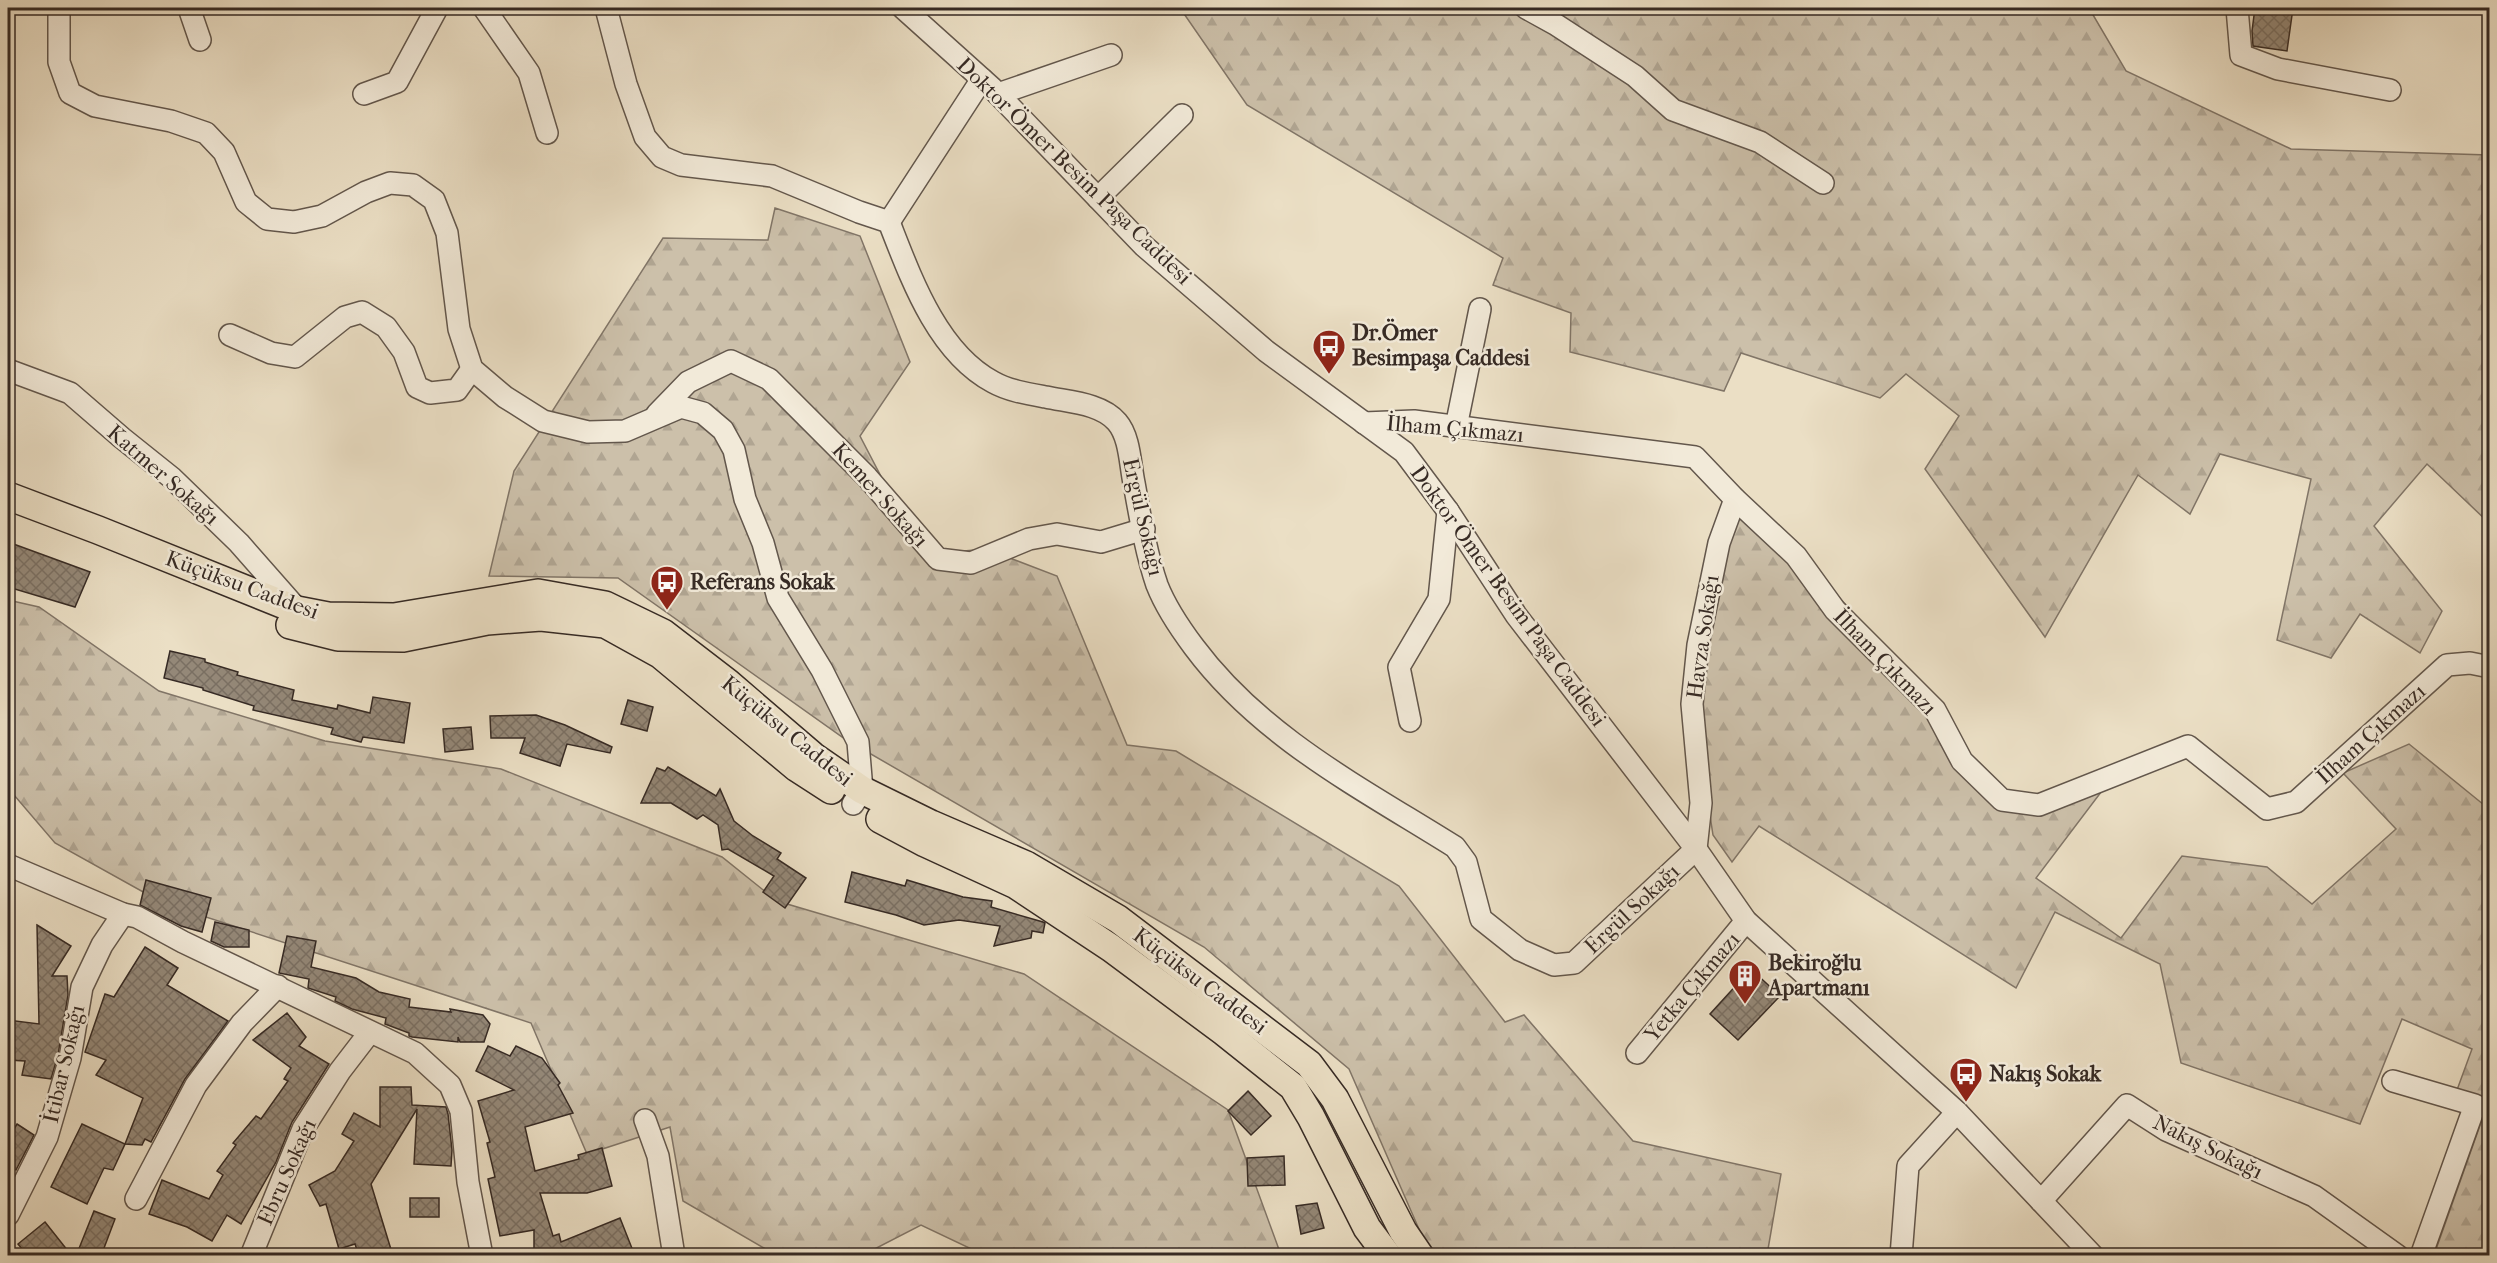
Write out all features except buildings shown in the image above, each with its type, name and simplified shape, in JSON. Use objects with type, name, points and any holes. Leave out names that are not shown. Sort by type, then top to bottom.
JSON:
[{"type":"main road","name":"Küçüksu Caddesi","points":[[8,496],[297,610],[328,616],[394,617],[538,593],[605,605],[663,633],[728,683],[858,797],[926,843],[1017,885],[1111,948],[1224,1032],[1293,1087],[1311,1117],[1367,1228],[1388,1256]]},
{"type":"main road","name":"Küçüksu Caddesi","points":[[8,513],[165,573],[267,617],[304,630],[338,638],[403,638],[487,621],[541,617],[605,624],[661,655],[797,768],[858,797],[931,824],[1026,865],[1118,919],[1309,1064],[1335,1099],[1403,1231],[1420,1256]]},
{"type":"street","points":[[58,8],[59,62],[70,93],[94,106],[171,121],[206,133],[224,153],[246,202],[267,219],[294,222],[322,216],[366,192],[390,183],[413,185],[434,200],[447,233],[459,329],[472,369],[505,397],[543,421],[588,432],[625,431],[681,407],[703,413],[723,430],[734,450],[745,499],[763,543],[778,598],[822,670],[858,742],[858,797]]},
{"type":"street","points":[[189,8],[200,40]]},
{"type":"street","points":[[364,94],[398,82],[437,8]]},
{"type":"street","points":[[484,8],[529,73],[547,133]]},
{"type":"street","points":[[606,8],[626,84],[645,137],[662,158],[681,165],[772,176],[889,222],[982,79]]},
{"type":"street","name":"Doktor Ömer Besim Paşa Caddesi","points":[[903,8],[998,94],[1144,246],[1266,351],[1404,452],[1448,511],[1516,615],[1696,849],[1746,921],[1957,1112],[2092,1256]]},
{"type":"street","points":[[1526,8],[1635,76],[1673,110],[1760,142],[1823,183]]},
{"type":"street","points":[[2237,8],[2241,55],[2278,69],[2390,90]]},
{"type":"street","points":[[998,94],[1111,55]]},
{"type":"street","points":[[1098,198],[1182,115]]},
{"type":"street","name":"Ergül Sokağı","points":[[889,222],[917,292],[957,354],[993,382],[1022,392],[1094,407],[1117,422],[1126,439],[1157,584],[1173,620],[1215,675],[1268,725],[1331,772],[1455,847],[1466,862],[1481,919],[1520,950],[1554,965],[1574,963],[1696,849]]},
{"type":"street","points":[[1456,427],[1480,309]]},
{"type":"street","points":[[230,335],[271,353],[295,357],[345,317],[362,312],[386,327],[404,352],[417,387],[430,393],[457,390],[472,369]]},
{"type":"street","name":"Kemer Sokağı","points":[[652,418],[688,382],[731,361],[770,379],[867,477],[938,559],[971,563],[1029,540],[1057,534],[1101,542],[1144,529]]},
{"type":"street","name":"Katmer Sokağı","points":[[8,370],[70,393],[172,478],[239,543],[297,610]]},
{"type":"street","name":"İlham Çıkmazı","points":[[1364,423],[1413,421],[1695,456],[1735,499],[1796,556],[1834,610],[1935,710],[1962,761],[2002,800],[2039,805],[2188,746],[2267,809],[2296,802],[2447,665],[2470,663],[2490,667]]},
{"type":"street","name":"Havza Sokağı","points":[[1696,849],[1701,803],[1692,704],[1698,645],[1719,543],[1735,499]]},
{"type":"street","points":[[1410,721],[1399,667],[1439,599],[1448,511]]},
{"type":"street","points":[[8,865],[123,914],[137,917],[183,942],[415,1053],[450,1085],[461,1111],[468,1182],[482,1256]]},
{"type":"street","name":"İtibar Sokağı","points":[[8,1215],[47,1137],[70,1058],[82,987],[102,945],[123,914]]},
{"type":"street","name":"Yetka Çıkmazı","points":[[1637,1053],[1746,921]]},
{"type":"street","points":[[136,1199],[196,1085],[243,1023],[278,986]]},
{"type":"street","name":"Ebru Sokağı","points":[[251,1256],[303,1129],[339,1071],[370,1032]]},
{"type":"street","points":[[2393,1081],[2475,1105],[2421,1256]]},
{"type":"street","name":"Nakış Sokağı","points":[[2041,1201],[2127,1105],[2166,1130],[2314,1196],[2398,1256]]},
{"type":"street","points":[[1902,1256],[1908,1166],[1957,1112]]},
{"type":"street","points":[[645,1120],[658,1156],[674,1256]]},
{"type":"green space","points":[[1180,8],[2089,8],[2126,71],[2291,149],[2489,155],[2489,523],[2427,464],[2374,526],[2442,611],[2420,653],[2360,614],[2331,658],[2277,640],[2311,479],[2220,454],[2190,514],[2138,475],[2045,637],[1925,469],[1959,416],[1906,374],[1880,398],[1741,353],[1724,391],[1570,352],[1571,313],[1493,285],[1503,258],[1247,105]]},
{"type":"green space","points":[[775,208],[860,236],[910,362],[860,436],[885,484],[941,553],[986,549],[1057,576],[1127,745],[1176,751],[1399,886],[1505,1022],[1524,1015],[1633,1141],[1781,1174],[1767,1255],[1433,1255],[1429,1252],[1349,1069],[1204,947],[845,739],[618,578],[489,576],[514,471],[663,238],[768,240]]},
{"type":"green space","points":[[1740,491],[1939,705],[1971,770],[2028,806],[2120,767],[2036,878],[2121,938],[2182,856],[2267,867],[2312,904],[2396,829],[2343,773],[2409,744],[2489,809],[2489,1100],[2457,1090],[2472,1049],[2402,1019],[2360,1124],[2181,1063],[2160,964],[2055,912],[2016,988],[1759,826],[1732,862],[1713,835],[1692,699]]},
{"type":"green space","points":[[8,600],[39,607],[159,691],[325,741],[501,769],[722,857],[777,901],[1024,974],[1228,1110],[1281,1255],[984,1255],[921,1225],[863,1255],[776,1255],[683,1201],[670,1127],[587,1154],[531,1023],[163,903],[55,843],[8,788]]},
{"type":"green space","points":[[2489,1100],[2489,1255],[2434,1255]]},
{"type":"place","name":"Dr.Ömer Besimpaşa Caddesi","points":[[1329,375]]},
{"type":"place","name":"Referans Sokak","points":[[667,611]]},
{"type":"place","name":"Bekiroğlu Apartmanı","points":[[1745,1005]]},
{"type":"place","name":"Nakış Sokak","points":[[1966,1103]]}]
